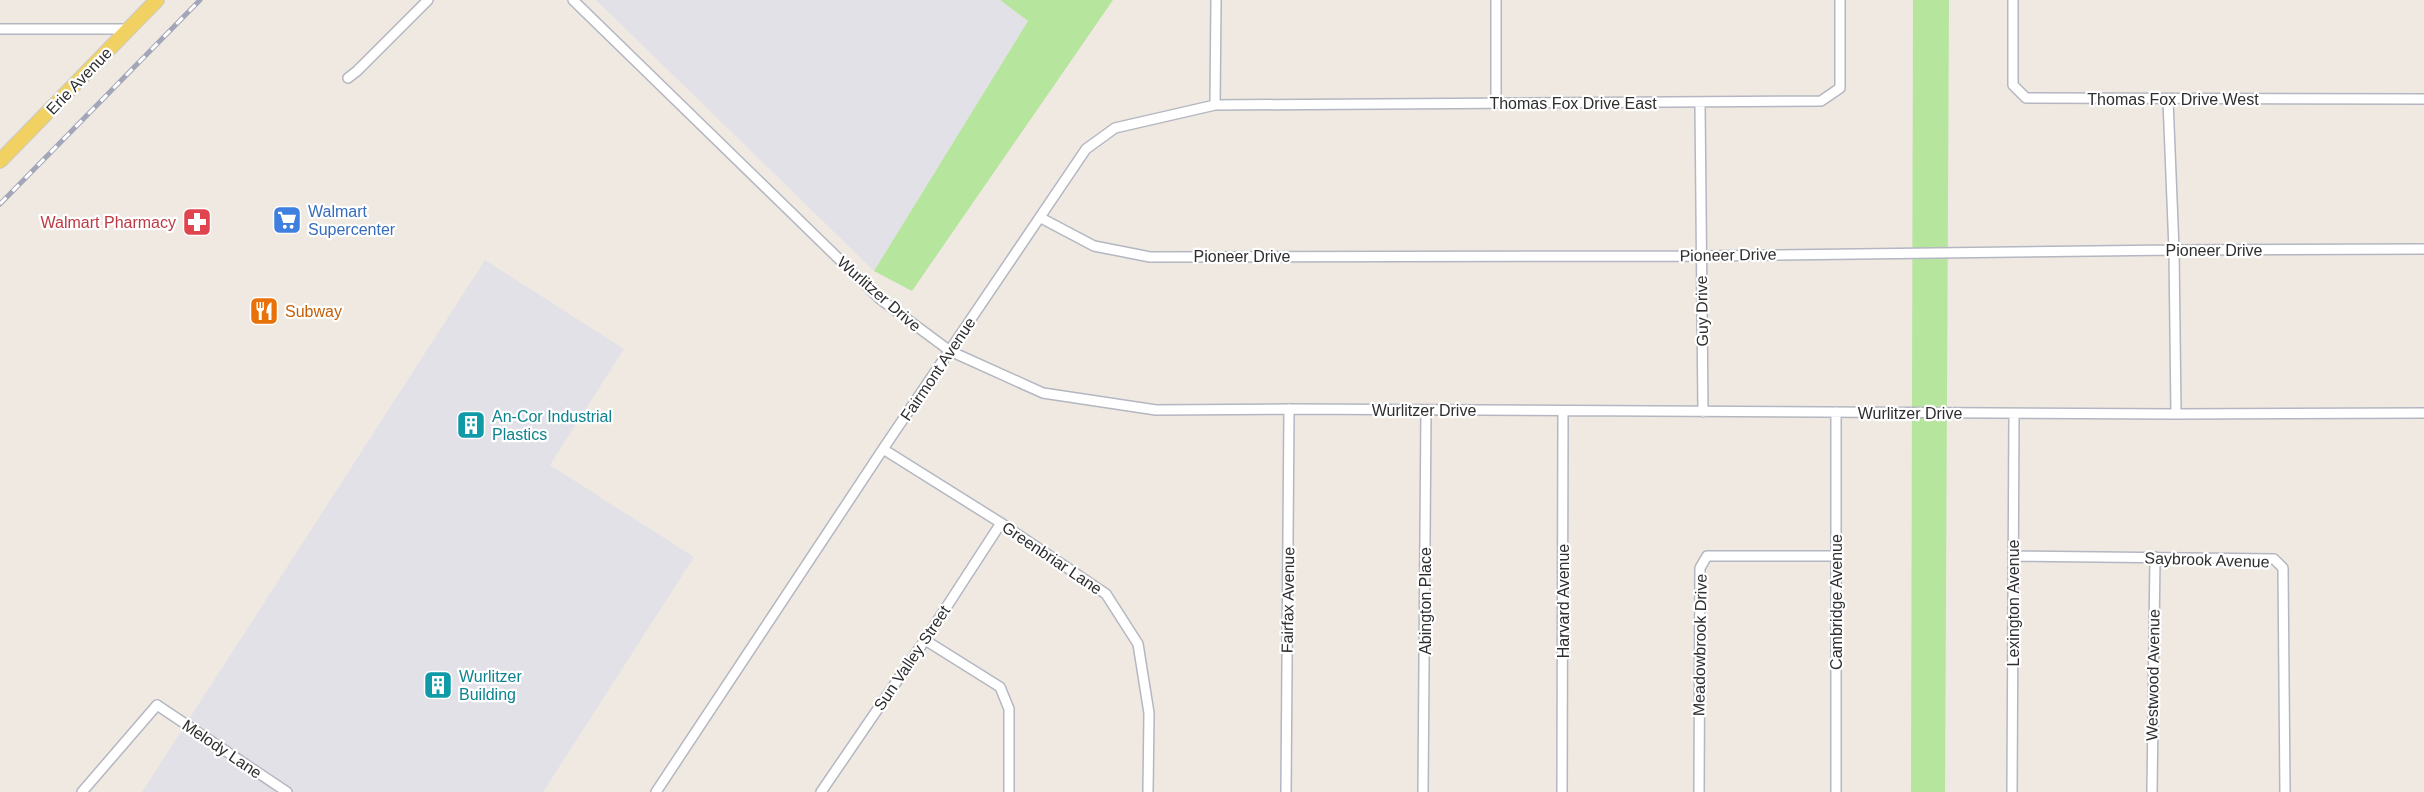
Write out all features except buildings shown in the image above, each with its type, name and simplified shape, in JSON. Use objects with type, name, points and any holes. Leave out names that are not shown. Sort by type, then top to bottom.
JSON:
[{"type":"main road","name":"Erie Avenue","points":[[0,161],[157,0]]},
{"type":"street","points":[[348,78],[357,72],[428,0]]},
{"type":"street","name":"Wurlitzer Drive","points":[[573,0],[880,299],[950,351],[1043,393],[1156,410],[2014,414],[2424,413]]},
{"type":"street","points":[[1215,105],[1216,0]]},
{"type":"street","points":[[1496,0],[1496,102]]},
{"type":"street","name":"Thomas Fox Drive East","points":[[1215,105],[1821,101],[1840,88],[1840,0]]},
{"type":"street","name":"Thomas Fox Drive West","points":[[2013,0],[2013,85],[2026,98],[2424,99]]},
{"type":"street","points":[[0,29],[130,29]]},
{"type":"street","points":[[2168,100],[2174,249],[2176,414]]},
{"type":"street","name":"Guy Drive","points":[[1700,103],[1703,412]]},
{"type":"street","name":"Fairmont Avenue","points":[[657,792],[883,449],[1086,149],[1115,128],[1215,105]]},
{"type":"street","name":"Pioneer Drive","points":[[1041,218],[1094,246],[1150,256],[1702,256],[2174,249],[2424,249]]},
{"type":"street","name":"Fairfax Avenue","points":[[1286,792],[1289,409]]},
{"type":"street","name":"Abington Place","points":[[1424,792],[1426,410]]},
{"type":"street","name":"Harvard Avenue","points":[[1562,792],[1563,411]]},
{"type":"street","name":"Cambridge Avenue","points":[[1836,412],[1836,792]]},
{"type":"street","name":"Lexington Avenue","points":[[2012,792],[2014,414]]},
{"type":"street","name":"Greenbriar Lane","points":[[883,449],[1001,523],[1106,594],[1138,644],[1149,713],[1148,792]]},
{"type":"street","name":"Sun Valley Street","points":[[821,792],[925,640],[1001,523]]},
{"type":"street","name":"Meadowbrook Drive","points":[[1699,792],[1700,568],[1703,562],[1707,556],[1836,556]]},
{"type":"street","name":"Saybrook Avenue","points":[[2013,556],[2274,559],[2283,568],[2285,792]]},
{"type":"street","name":"Westwood Avenue","points":[[2152,792],[2155,557]]},
{"type":"street","points":[[925,640],[1000,687],[1009,709],[1009,792]]},
{"type":"street","name":"Melody Lane","points":[[82,792],[157,705],[286,792]]},
{"type":"shaded area","points":[[596,0],[1000,0],[1028,21],[874,271]]},
{"type":"shaded area","points":[[485,260],[624,349],[550,465],[694,557],[543,792],[142,792]]},
{"type":"green space","points":[[1000,0],[1113,0],[912,291],[874,271],[1028,21]]},
{"type":"green space","points":[[1913,0],[1949,0],[1945,792],[1911,792]]},
{"type":"railway","points":[[0,204],[200,0]]},
{"type":"place","name":"Walmart Supercenter","points":[[287,220]]},
{"type":"place","name":"Walmart Pharmacy","points":[[197,222]]},
{"type":"place","name":"Subway","points":[[264,311]]},
{"type":"place","name":"An-Cor Industrial Plastics","points":[[471,425]]},
{"type":"place","name":"Wurlitzer Building","points":[[438,685]]}]
